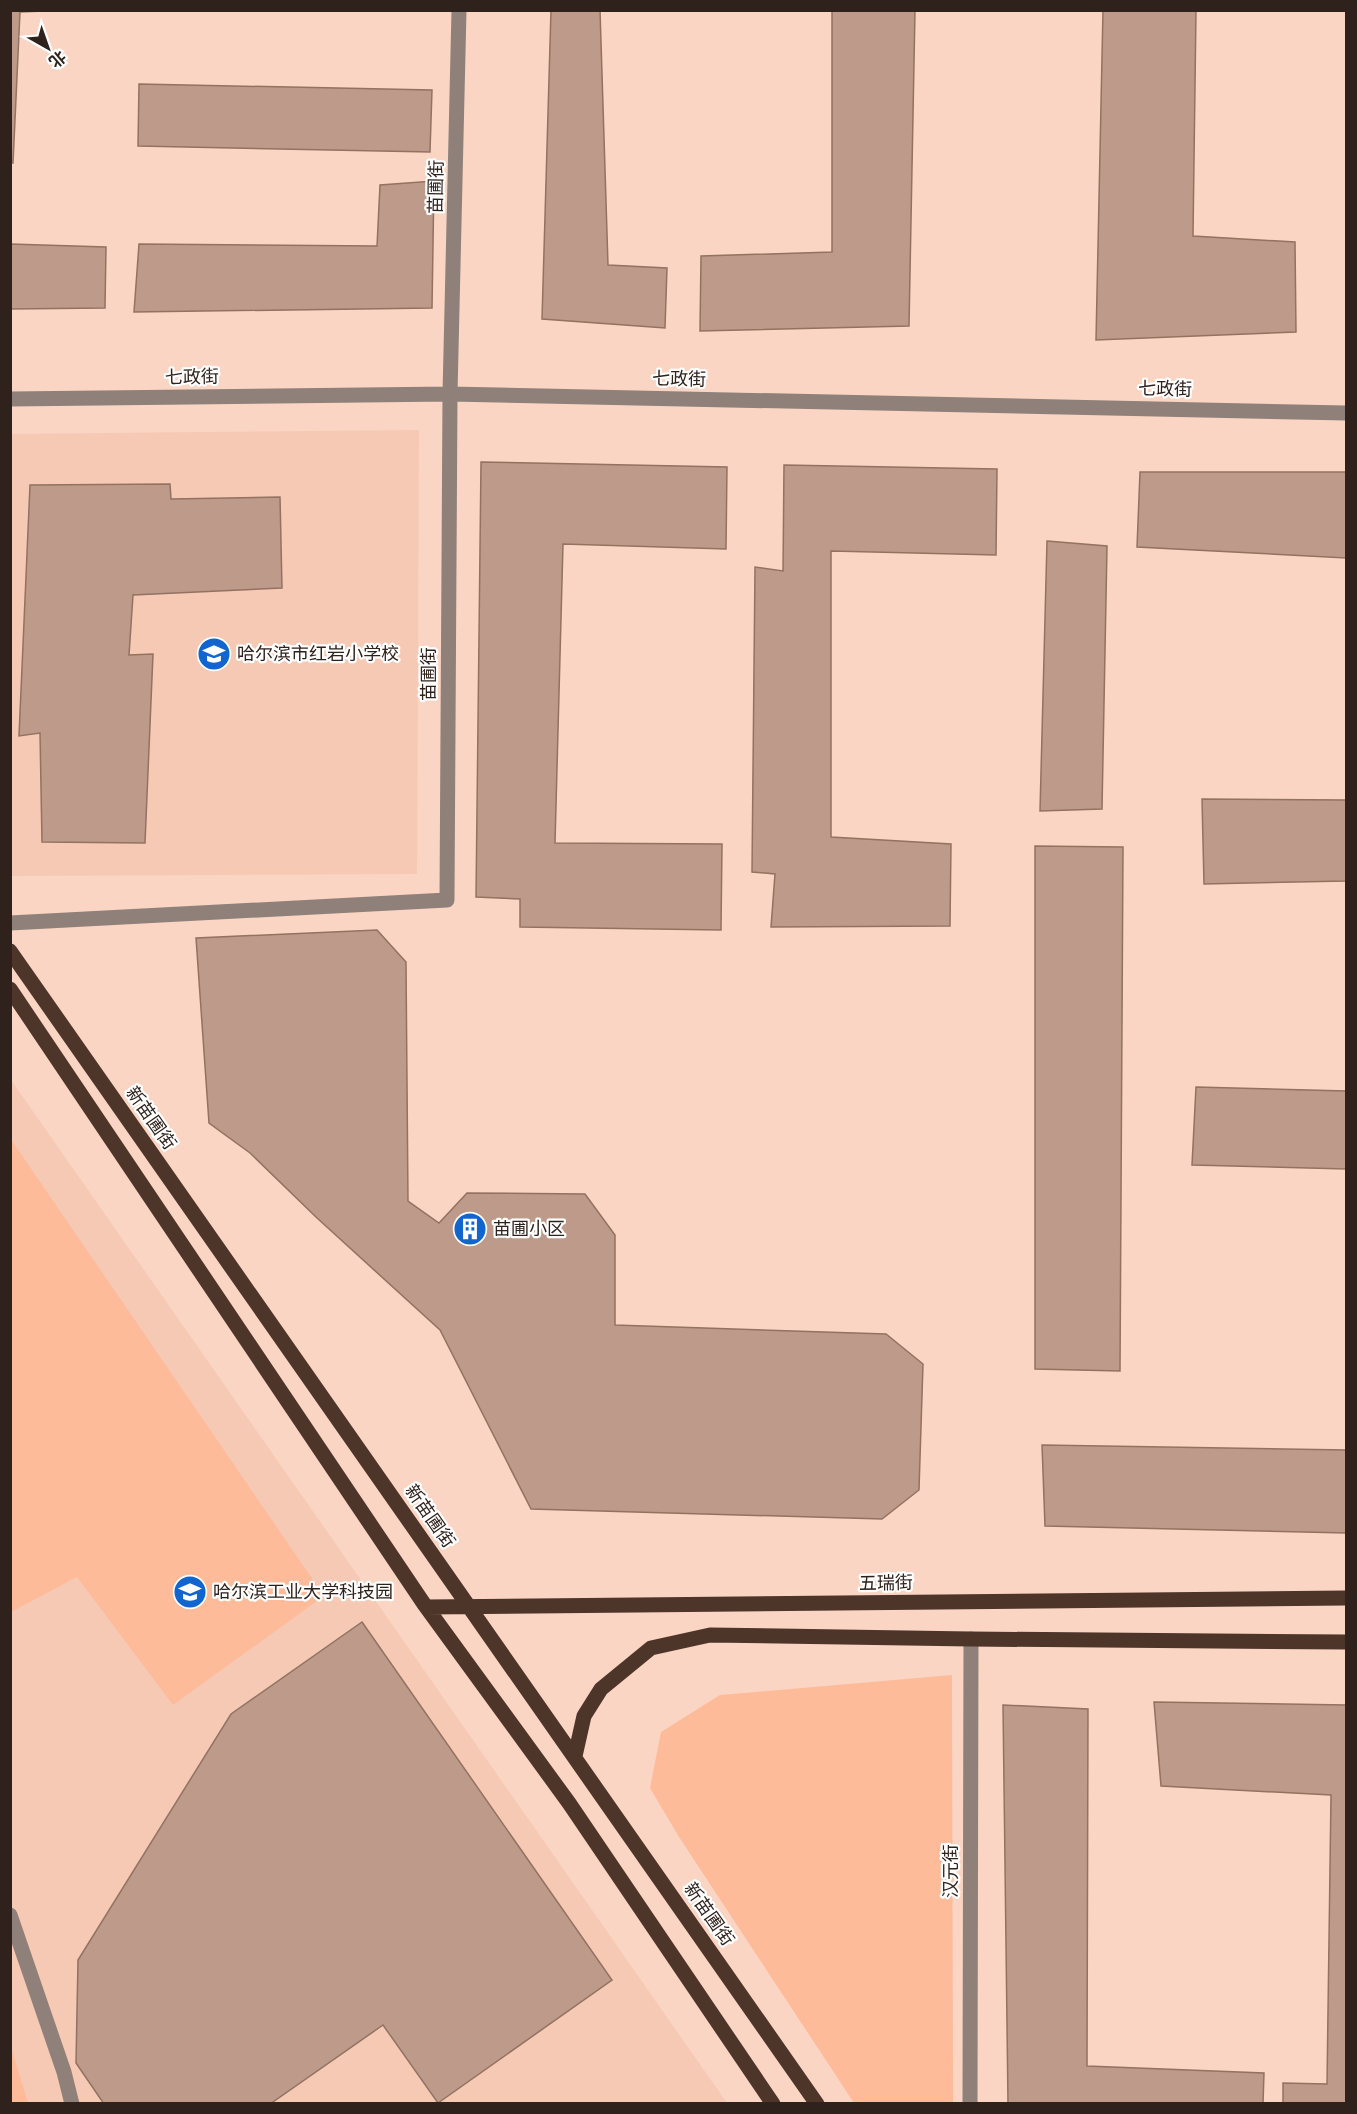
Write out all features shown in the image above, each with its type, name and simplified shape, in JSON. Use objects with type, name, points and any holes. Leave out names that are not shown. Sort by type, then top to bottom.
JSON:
[{"type":"main road","name":"新苗圃街","points":[[10,951],[817,2103]]},
{"type":"main road","points":[[10,989],[426,1607],[569,1803],[773,2103]]},
{"type":"main road","name":"五瑞街","points":[[426,1607],[1347,1598]]},
{"type":"main road","points":[[575,1756],[584,1716],[601,1689],[651,1648],[710,1635],[1347,1642]]},
{"type":"street","name":"苗圃街","points":[[10,923],[447,900],[450,394],[459,10]]},
{"type":"street","name":"七政街","points":[[10,399],[450,394],[1347,413]]},
{"type":"street","name":"汉元街","points":[[970,2103],[971,1639]]},
{"type":"street","points":[[10,1915],[64,2072],[72,2103]]},
{"type":"shaded area","name":"哈尔滨市红岩小学校","points":[[419,430],[417,874],[11,876],[10,434]]},
{"type":"shaded area","name":"哈尔滨工业大学科技园","points":[[11,1080],[727,2103],[11,2103]]},
{"type":"shaded area","points":[[10,1138],[324,1596],[173,1705],[77,1577],[11,1612]]},
{"type":"shaded area","points":[[952,1675],[953,2103],[854,2103],[679,1837],[650,1788],[661,1732],[720,1695]]},
{"type":"shaded area","points":[[11,2047],[28,2103],[11,2103]]},
{"type":"building","points":[[10,10],[68,10],[20,12],[13,163],[10,163]]},
{"type":"building","points":[[551,10],[600,10],[608,265],[667,268],[665,328],[542,319]]},
{"type":"building","points":[[832,10],[915,10],[909,326],[700,331],[701,256],[832,252]]},
{"type":"building","points":[[1103,10],[1196,10],[1193,236],[1295,242],[1296,332],[1096,340]]},
{"type":"building","points":[[139,84],[432,90],[430,152],[138,146]]},
{"type":"building","points":[[434,181],[432,308],[134,312],[139,244],[377,246],[380,185]]},
{"type":"building","points":[[10,244],[106,247],[105,308],[10,309]]},
{"type":"building","points":[[481,462],[727,467],[726,549],[563,544],[555,843],[722,844],[721,930],[520,927],[520,899],[476,897]]},
{"type":"building","points":[[784,465],[997,469],[996,555],[831,551],[831,837],[951,844],[950,926],[771,927],[775,874],[752,872],[755,567],[783,571]]},
{"type":"building","points":[[1140,472],[1346,472],[1346,558],[1137,547]]},
{"type":"building","points":[[170,484],[171,499],[280,497],[282,588],[133,595],[129,655],[153,654],[145,843],[42,842],[40,733],[19,736],[30,485]]},
{"type":"building","points":[[1047,541],[1107,546],[1102,809],[1040,811]]},
{"type":"building","points":[[1202,799],[1346,800],[1346,881],[1204,884]]},
{"type":"building","points":[[1035,846],[1123,847],[1120,1371],[1035,1369]]},
{"type":"building","name":"苗圃小区","points":[[377,930],[406,962],[408,1201],[439,1223],[467,1193],[585,1194],[615,1235],[615,1325],[886,1334],[923,1364],[919,1490],[882,1519],[531,1509],[440,1330],[317,1218],[250,1153],[209,1123],[196,938]]},
{"type":"building","points":[[1196,1087],[1346,1091],[1346,1169],[1192,1165]]},
{"type":"building","points":[[1042,1445],[1346,1450],[1346,1533],[1045,1526]]},
{"type":"building","points":[[362,1622],[612,1980],[438,2103],[383,2025],[270,2104],[104,2104],[76,2063],[78,1960],[231,1714]]},
{"type":"building","points":[[1154,1702],[1346,1705],[1346,2104],[1283,2104],[1283,2083],[1327,2084],[1331,1795],[1161,1786]]},
{"type":"building","points":[[1003,1705],[1088,1709],[1087,2066],[1264,2073],[1263,2104],[1008,2104]]},
{"type":"place","name":"哈尔滨市红岩小学校","points":[[214,654]]},
{"type":"place","name":"苗圃小区","points":[[470,1229]]},
{"type":"place","name":"哈尔滨工业大学科技园","points":[[190,1592]]}]
